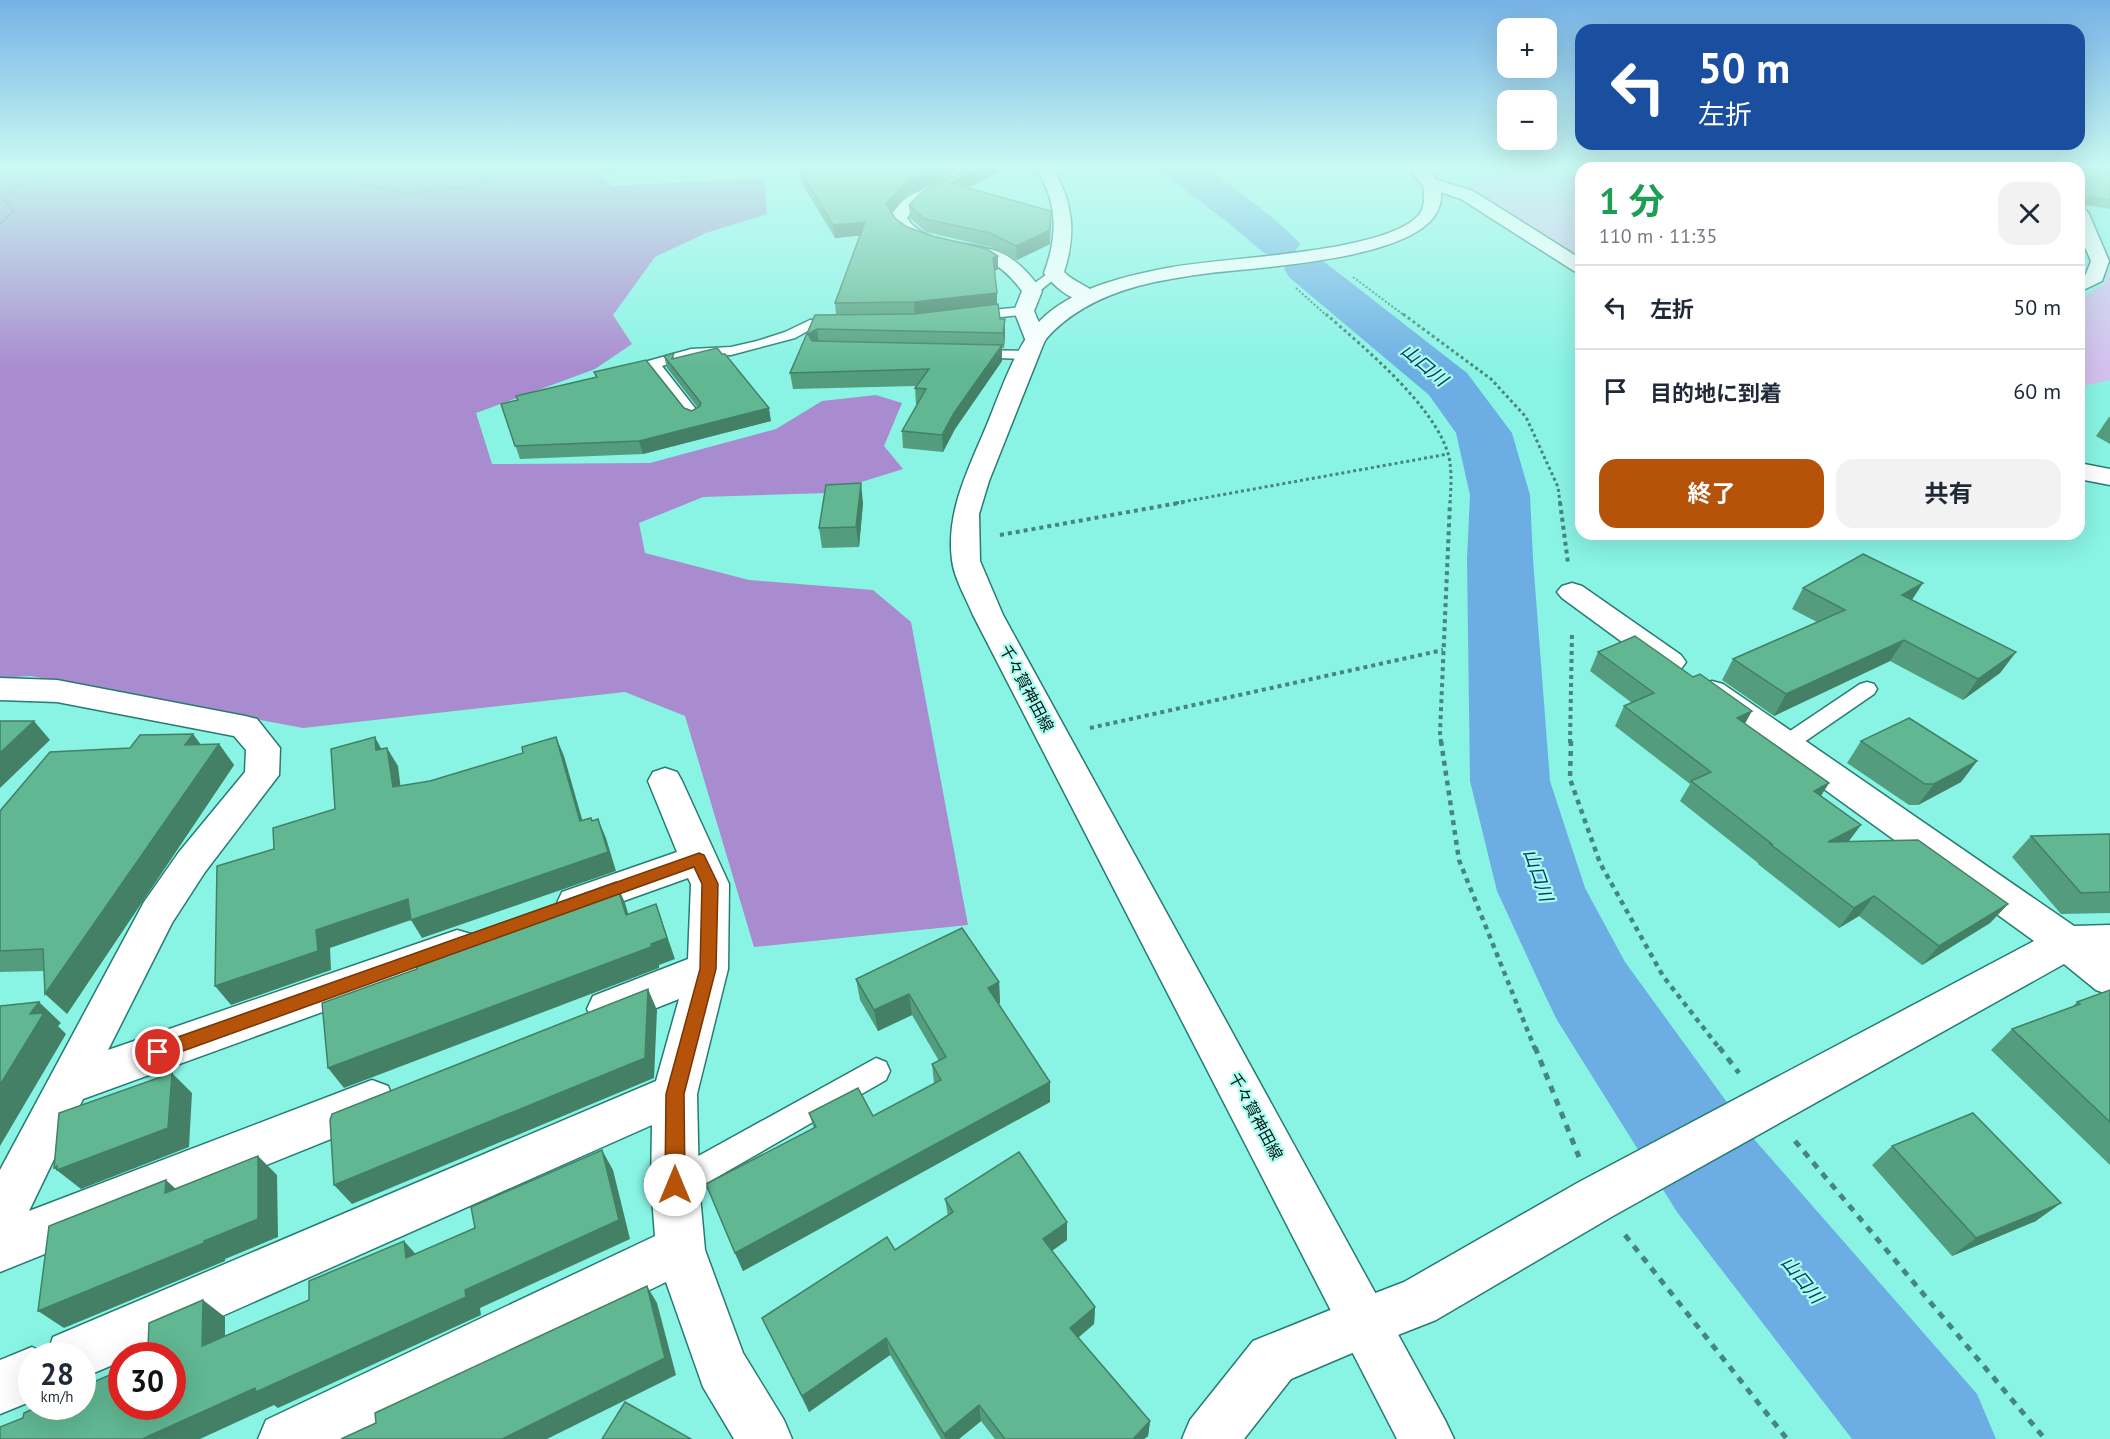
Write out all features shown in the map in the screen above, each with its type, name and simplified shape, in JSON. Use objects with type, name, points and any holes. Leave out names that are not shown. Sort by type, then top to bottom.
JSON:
[{"type":"street","points":[[913,235],[992,256],[1022,277],[1032,291],[1024,310],[1032,347]]},
{"type":"street","points":[[1063,235],[1054,273],[1063,283],[1089,297]]},
{"type":"street","name":"千々賀神田線","points":[[1396,235],[1369,245],[1323,254],[1142,280],[1089,297],[1065,310],[1046,325],[1032,347],[976,481],[966,514],[966,561],[988,615],[1426,1439]]},
{"type":"street","points":[[1531,235],[1575,263]]},
{"type":"street","points":[[2085,283],[2096,277],[2100,261],[2089,235]]},
{"type":"street","points":[[2085,472],[2110,477]]},
{"type":"street","points":[[1572,592],[2067,943],[2110,978]]},
{"type":"street","points":[[0,689],[57,691],[245,727],[263,748],[262,776],[192,862],[158,913],[0,1220]]},
{"type":"street","points":[[665,781],[710,884],[708,969],[675,1094],[675,1185],[680,1251],[722,1368],[765,1439]]},
{"type":"street","points":[[541,916],[699,859]]},
{"type":"street","points":[[68,1084],[496,932]]},
{"type":"street","points":[[1209,1439],[1272,1360],[1418,1302],[1596,1199],[2067,943],[2110,941]]},
{"type":"street","points":[[575,1021],[708,969]]},
{"type":"street","points":[[0,1247],[409,1086]]},
{"type":"street","points":[[96,1346],[675,1094]]},
{"type":"street","points":[[285,1439],[680,1251]]},
{"type":"street","points":[[0,1387],[18,1380]]},
{"type":"lane","points":[[1032,291],[1054,273]]},
{"type":"lane","points":[[962,318],[1024,310]]},
{"type":"lane","points":[[694,417],[653,364],[691,353],[731,351],[761,344],[790,335],[810,324],[858,323]]},
{"type":"lane","points":[[958,354],[1032,347]]},
{"type":"lane","points":[[1785,744],[1867,689]]},
{"type":"lane","points":[[675,1185],[876,1071]]},
{"type":"path","points":[[1323,254],[1491,379],[1526,417],[1558,487],[1572,592],[1570,779],[1600,863],[1663,976],[1765,1107],[2045,1439]]},
{"type":"path","points":[[1267,261],[1399,383],[1430,416],[1448,454],[1451,486],[1440,733],[1459,860],[1596,1199],[1787,1439]]},
{"type":"path","points":[[966,542],[1448,454]]},
{"type":"path","points":[[1053,736],[1443,650]]},
{"type":"shaded area","points":[[0,235],[701,235],[655,257],[613,315],[632,344],[595,369],[476,413],[492,464],[650,463],[776,429],[822,401],[876,395],[902,403],[884,446],[903,469],[826,493],[703,497],[639,523],[645,553],[749,580],[873,590],[911,622],[968,925],[754,947],[685,716],[625,692],[303,728],[31,676],[0,678]]},
{"type":"shaded area","points":[[1545,235],[1575,235],[1575,255]]},
{"type":"shaded area","points":[[2110,269],[2110,380],[2085,386],[2085,296],[2104,284]]},
{"type":"building","points":[[860,235],[930,235],[987,249],[998,256],[993,258],[997,293],[914,302],[835,303]]},
{"type":"building","points":[[994,235],[1039,235],[1016,246]]},
{"type":"building","points":[[998,304],[1000,319],[1005,319],[1003,333],[817,329],[808,334],[812,341],[1002,345],[954,413],[942,435],[902,431],[926,389],[915,388],[929,369],[790,373],[815,315],[914,314]]},
{"type":"building","points":[[717,348],[725,354],[769,408],[639,441],[515,446],[501,404],[518,400],[516,396],[597,377],[594,372],[646,360],[684,408],[692,411],[701,403],[664,356],[674,353],[672,359]]},
{"type":"building","points":[[861,483],[856,527],[819,528],[826,485]]},
{"type":"building","points":[[1863,554],[1923,583],[1902,595],[2016,652],[1978,679],[1904,640],[1786,694],[1733,659],[1845,610],[1803,588]]},
{"type":"building","points":[[1635,636],[1693,677],[1700,674],[1752,711],[1737,718],[1829,783],[1814,791],[1861,825],[1828,842],[1918,840],[2008,904],[1939,946],[1874,896],[1854,908],[1691,781],[1711,772],[1624,706],[1654,693],[1598,652]]},
{"type":"building","points":[[1909,718],[1977,761],[1934,784],[1925,784],[1861,741]]},
{"type":"building","points":[[0,721],[34,721],[0,753]]},
{"type":"building","points":[[193,734],[185,745],[219,744],[45,994],[43,949],[0,951],[0,811],[50,752],[130,748],[140,735]]},
{"type":"building","points":[[375,737],[376,750],[387,748],[393,787],[430,781],[523,753],[522,747],[556,737],[580,821],[598,819],[608,852],[411,920],[408,899],[316,930],[318,951],[215,986],[217,866],[274,849],[273,828],[335,809],[331,749]]},
{"type":"building","points":[[2110,834],[2110,892],[2081,893],[2031,836]]},
{"type":"building","points":[[616,882],[626,915],[656,904],[667,938],[651,944],[651,947],[328,1068],[322,1003],[417,969],[414,954]]},
{"type":"building","points":[[962,928],[999,982],[988,988],[1050,1082],[735,1253],[706,1184],[816,1127],[809,1113],[858,1088],[873,1116],[941,1080],[932,1064],[946,1057],[909,994],[874,1010],[856,979]]},
{"type":"building","points":[[648,989],[645,1058],[334,1185],[330,1120],[332,1114]]},
{"type":"building","points":[[2110,990],[2110,1122],[2012,1029],[2080,1004],[2077,1002]]},
{"type":"building","points":[[39,1002],[30,1014],[44,1013],[0,1085],[0,1006]]},
{"type":"building","points":[[172,1073],[168,1128],[57,1170],[57,1166],[54,1168],[59,1113]]},
{"type":"building","points":[[1973,1113],[2061,1203],[1976,1238],[1892,1146]]},
{"type":"building","points":[[602,1150],[619,1220],[465,1290],[466,1297],[256,1392],[255,1388],[186,1419],[186,1342],[148,1342],[149,1323],[203,1300],[202,1346],[309,1300],[309,1281],[404,1241],[406,1258],[475,1228],[471,1207]]},
{"type":"building","points":[[1019,1152],[1067,1222],[1043,1239],[1095,1307],[1070,1328],[1150,1421],[1133,1439],[1005,1439],[979,1405],[944,1434],[886,1338],[802,1396],[762,1318],[887,1237],[895,1250],[953,1212],[945,1199]]},
{"type":"building","points":[[258,1156],[258,1219],[38,1311],[49,1226],[166,1180],[165,1193]]},
{"type":"building","points":[[647,1286],[665,1358],[502,1439],[341,1439],[376,1423],[375,1413]]},
{"type":"building","points":[[108,1376],[108,1420],[184,1420],[142,1439],[0,1439],[0,1427],[18,1420],[96,1420],[96,1381]]},
{"type":"building","points":[[625,1402],[691,1439],[602,1439]]},
{"type":"waterway","name":"山口川","points":[[1268,235],[1279,244]]},
{"type":"waterway","name":"山口川","points":[[1306,269],[1448,384],[1484,433],[1500,495],[1500,559],[1510,781],[1541,891],[1591,991],[1715,1175],[1932,1439]]},
{"type":"route","points":[[158,1052],[699,859],[710,884],[708,969],[675,1094],[675,1185]]}]
